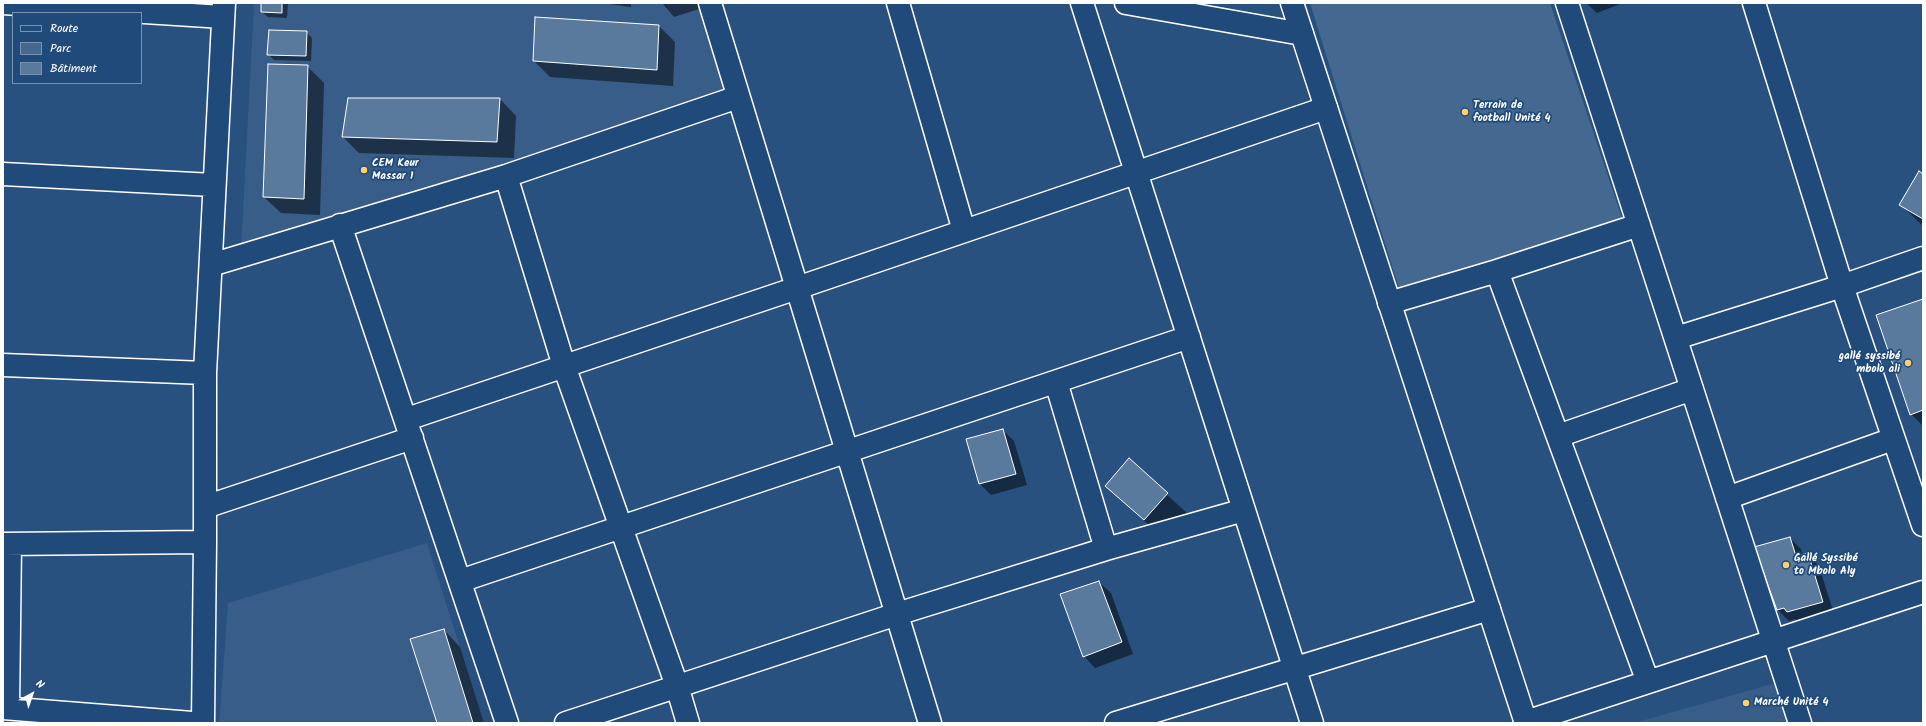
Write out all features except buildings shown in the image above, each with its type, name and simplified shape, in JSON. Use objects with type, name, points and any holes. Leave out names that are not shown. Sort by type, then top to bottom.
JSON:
[{"type":"street","points":[[3,3],[224,10],[213,185],[211,265],[205,373],[203,723]]},
{"type":"street","points":[[710,3],[930,723]]},
{"type":"street","points":[[898,3],[964,231]]},
{"type":"street","points":[[1082,3],[1312,723]]},
{"type":"street","points":[[1126,3],[1302,34]]},
{"type":"street","points":[[1292,3],[1526,722],[1923,592]]},
{"type":"street","points":[[1568,3],[1800,723]]},
{"type":"street","points":[[1754,3],[1842,286],[1923,525]]},
{"type":"street","points":[[211,265],[506,176],[738,97]]},
{"type":"street","points":[[205,507],[410,428],[564,366],[1326,108]]},
{"type":"street","points":[[3,174],[213,185]]},
{"type":"street","points":[[506,176],[564,366],[677,686],[688,723]]},
{"type":"street","points":[[340,225],[410,428],[507,723]]},
{"type":"street","points":[[1389,303],[1497,271],[1639,225]]},
{"type":"street","points":[[1676,338],[1842,286],[1923,258]]},
{"type":"street","points":[[1497,271],[1648,682]]},
{"type":"street","points":[[460,581],[1189,337]]},
{"type":"street","points":[[3,365],[205,373]]},
{"type":"street","points":[[1056,382],[1106,549]]},
{"type":"street","points":[[1558,436],[1692,389]]},
{"type":"street","points":[[1728,498],[1893,439]]},
{"type":"street","points":[[566,723],[897,614],[1106,549],[1244,510]]},
{"type":"street","points":[[192,723],[5,708],[7,544],[205,542]]},
{"type":"street","points":[[1116,723],[1489,609]]},
{"type":"shaded area","name":"CEM Keur Massar 1","points":[[254,3],[701,3],[727,91],[241,249]]},
{"type":"shaded area","points":[[427,543],[484,723],[219,723],[228,603]]},
{"type":"shaded area","name":"Marché Unité 4","points":[[1779,682],[1791,723],[1634,723]]},
{"type":"green space","name":"Terrain de football Unité 4","points":[[1310,3],[1550,3],[1623,221],[1402,298]]},
{"type":"place","name":"Terrain de football Unité 4","points":[[1465,112]]},
{"type":"place","name":"CEM Keur Massar 1","points":[[364,170]]},
{"type":"place","name":"gallé syssibé mbolo ali","points":[[1908,363]]},
{"type":"place","name":"Gallé Syssibé to Mbolo Aly","points":[[1786,565]]},
{"type":"place","name":"Marché Unité 4","points":[[1746,703]]}]
